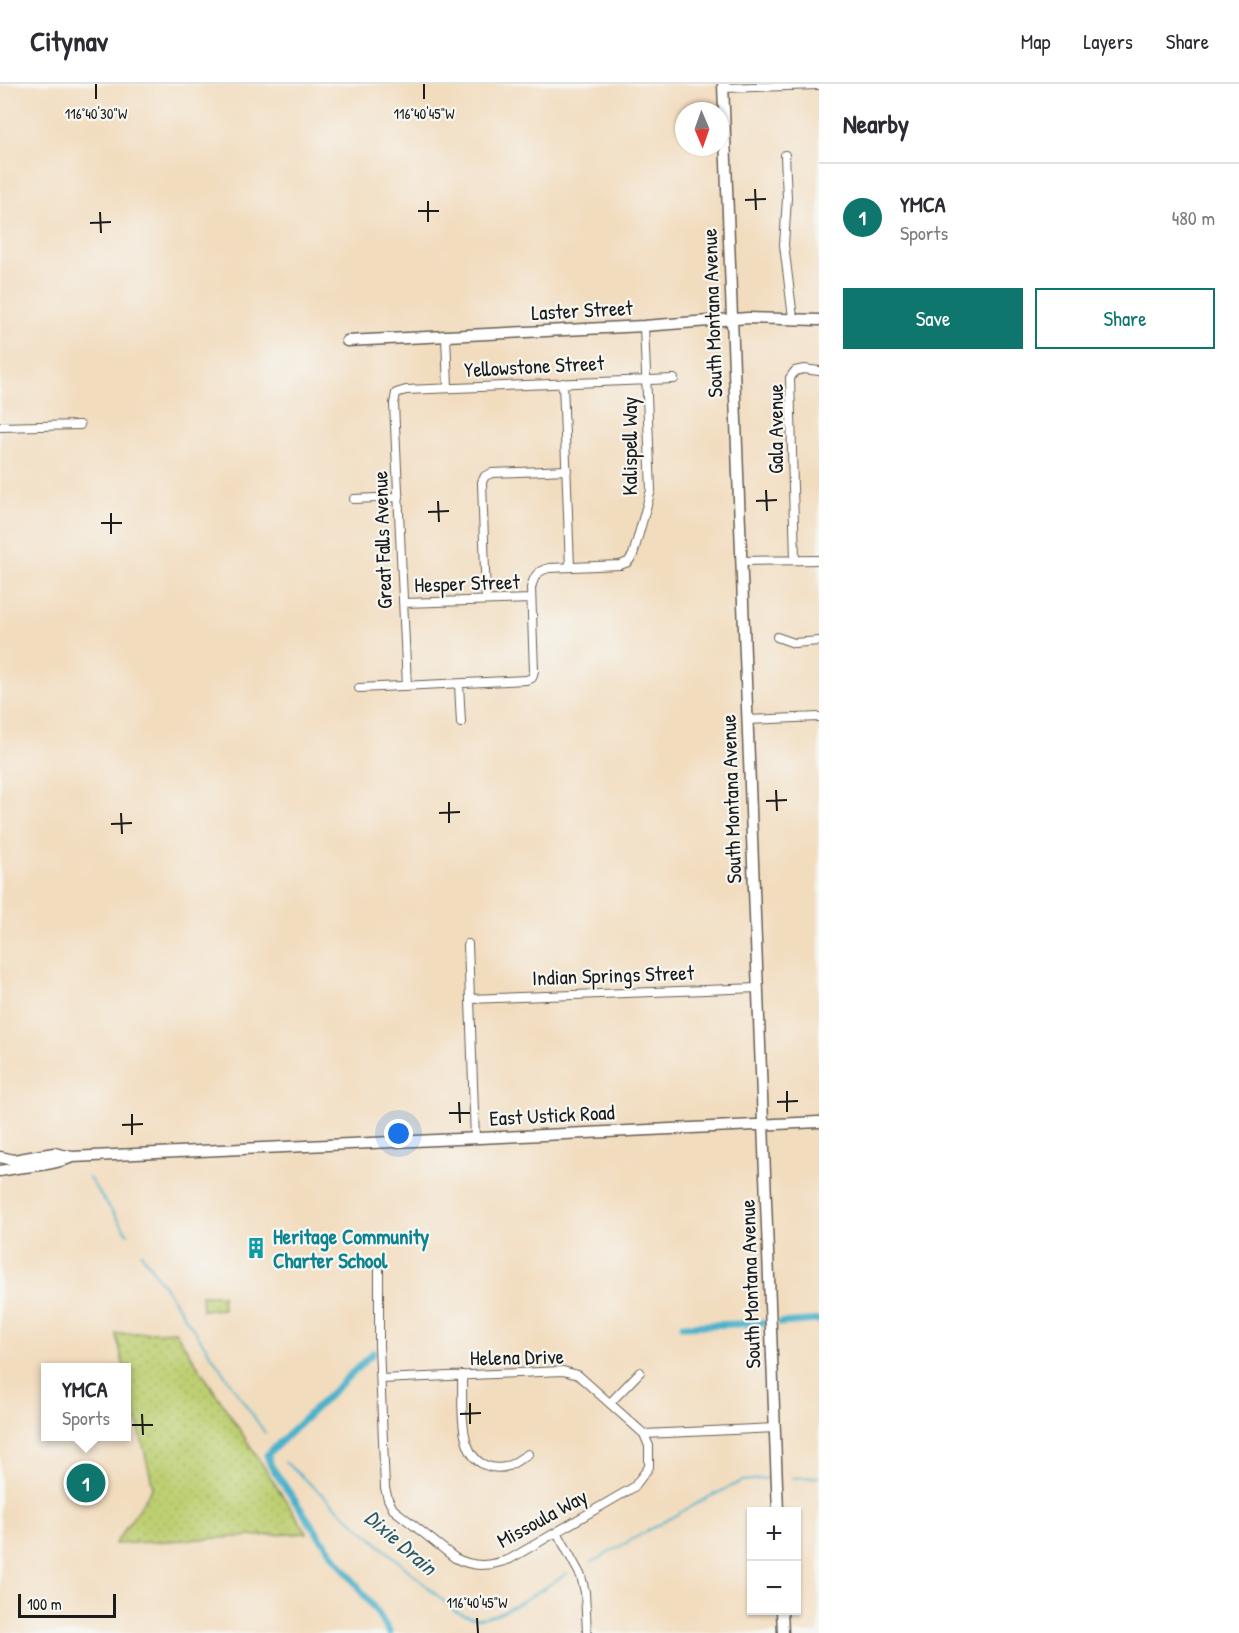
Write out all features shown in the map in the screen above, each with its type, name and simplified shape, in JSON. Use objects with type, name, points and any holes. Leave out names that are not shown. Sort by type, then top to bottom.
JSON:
[{"type":"street","points":[[723,86],[819,85]]},
{"type":"street","name":"South Montana Avenue","points":[[723,86],[778,1507]]},
{"type":"street","points":[[785,155],[787,198],[784,245],[793,318]]},
{"type":"street","name":"Laster Street","points":[[347,341],[644,327],[732,320],[793,318],[819,320]]},
{"type":"street","name":"Kalispell Way","points":[[570,567],[620,565],[628,562],[633,555],[651,490],[644,327]]},
{"type":"street","points":[[446,336],[448,388]]},
{"type":"street","name":"Gala Avenue","points":[[795,560],[790,378],[795,371],[804,369],[819,371]]},
{"type":"street","name":"Yellowstone Street","points":[[396,393],[406,390],[674,379]]},
{"type":"street","points":[[359,688],[532,678],[534,671],[531,588],[534,578],[539,570],[570,567],[563,383]]},
{"type":"street","name":"Great Falls Avenue","points":[[396,393],[394,404],[407,686]]},
{"type":"street","points":[[0,427],[80,425]]},
{"type":"street","points":[[486,600],[482,482],[485,476],[492,473],[567,470]]},
{"type":"street","points":[[354,499],[399,497]]},
{"type":"street","points":[[741,561],[819,560]]},
{"type":"street","name":"Hesper Street","points":[[403,603],[531,598]]},
{"type":"street","points":[[777,637],[794,643],[819,641]]},
{"type":"street","points":[[459,684],[461,723]]},
{"type":"street","points":[[747,720],[819,717]]},
{"type":"street","points":[[468,944],[475,1138]]},
{"type":"street","name":"Indian Springs Street","points":[[470,999],[758,988]]},
{"type":"street","name":"East Ustick Road","points":[[0,1157],[14,1160],[54,1153],[72,1158],[819,1122]]},
{"type":"street","name":"East Ustick Road","points":[[0,1171],[60,1163],[72,1158]]},
{"type":"street","name":"Missoula Way","points":[[379,1270],[385,1488],[393,1509],[446,1552],[464,1563],[487,1565],[510,1559],[634,1487],[649,1467],[649,1446],[644,1434]]},
{"type":"street","name":"Helena Drive","points":[[381,1379],[571,1372],[578,1375],[644,1434]]},
{"type":"street","points":[[610,1403],[640,1372]]},
{"type":"street","points":[[462,1375],[465,1437],[471,1455],[478,1462],[496,1468],[507,1466],[528,1454]]},
{"type":"street","points":[[644,1434],[775,1428]]},
{"type":"street","points":[[557,1532],[581,1576],[585,1592],[587,1633]]},
{"type":"street","points":[[782,1615],[783,1633]]},
{"type":"green space","points":[[201,1295],[222,1295],[223,1309],[202,1310]]},
{"type":"green space","points":[[175,1331],[307,1533],[115,1544],[153,1487],[131,1395],[131,1363],[123,1363],[116,1334]]},
{"type":"waterway","name":"Dixie Drain","points":[[89,1178],[128,1234]]},
{"type":"waterway","name":"Dixie Drain","points":[[141,1253],[265,1433]]},
{"type":"waterway","points":[[780,1323],[819,1320]]},
{"type":"waterway","points":[[683,1326],[763,1323]]},
{"type":"waterway","points":[[373,1353],[267,1455],[271,1466],[320,1537],[377,1612],[390,1633]]},
{"type":"waterway","name":"Dixie Drain","points":[[285,1462],[455,1611],[466,1616],[487,1617],[511,1608],[568,1573]]},
{"type":"waterway","name":"Dixie Drain","points":[[792,1478],[819,1477]]},
{"type":"waterway","name":"Dixie Drain","points":[[592,1562],[703,1500],[742,1481],[771,1478]]},
{"type":"place","name":"Heritage Community Charter School","points":[[256,1248]]},
{"type":"place","name":"YMCA","points":[[86,1483]]}]
